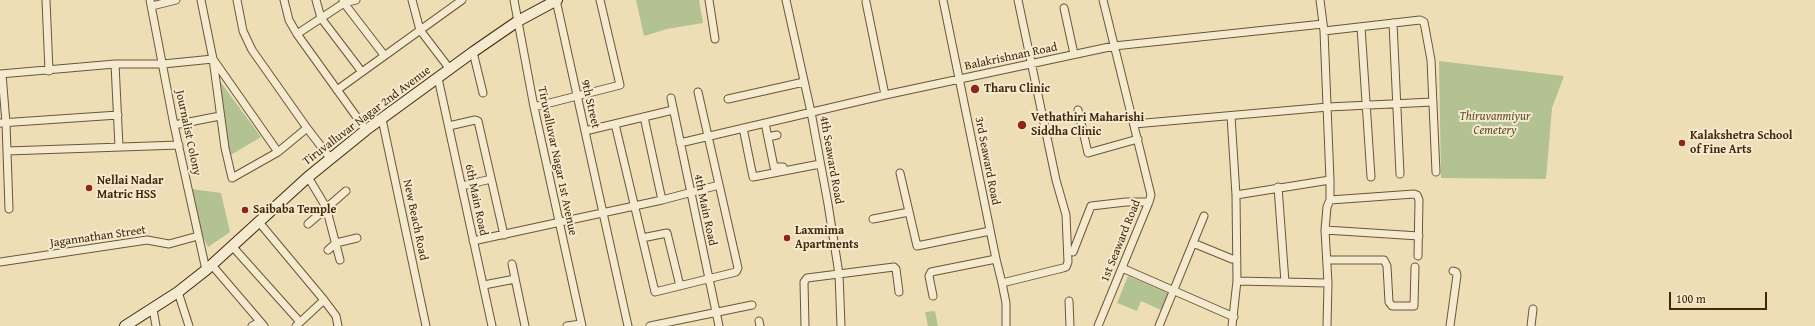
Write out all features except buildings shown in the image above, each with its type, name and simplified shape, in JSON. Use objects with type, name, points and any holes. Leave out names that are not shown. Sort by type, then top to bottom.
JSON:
[{"type":"street","points":[[46,0],[49,71]]},
{"type":"street","points":[[151,3],[176,0]]},
{"type":"street","points":[[201,0],[213,59],[220,116],[232,178],[278,152],[307,128]]},
{"type":"street","points":[[237,0],[243,31],[252,50],[330,158]]},
{"type":"street","points":[[284,0],[289,20],[297,34],[366,130]]},
{"type":"street","points":[[316,0],[321,18],[362,72]]},
{"type":"street","points":[[297,34],[344,2],[356,0]]},
{"type":"street","points":[[412,0],[420,30],[450,68]]},
{"type":"street","points":[[337,90],[462,0]]},
{"type":"street","name":"Tiruvalluvar Nagar 1st Avenue","points":[[514,0],[534,107],[582,325]]},
{"type":"street","name":"Tiruvalluvar Nagar 2nd Avenue","points":[[131,324],[178,292],[209,267],[308,177],[366,130],[450,68],[518,21],[556,0]]},
{"type":"street","name":"9th Street","points":[[556,0],[628,326]]},
{"type":"street","points":[[534,107],[620,85],[600,0]]},
{"type":"street","points":[[709,0],[715,39]]},
{"type":"street","name":"4th Seaward Road","points":[[786,0],[811,112],[839,274],[841,326]]},
{"type":"street","name":"3rd Seaward Road","points":[[943,0],[1006,303],[1006,326]]},
{"type":"street","points":[[1002,283],[1066,267],[1068,262],[1066,215],[1056,180],[1018,0]]},
{"type":"street","name":"1st Seaward Road","points":[[1098,326],[1151,195],[1103,0]]},
{"type":"street","points":[[1320,0],[1324,28],[1330,180],[1330,200],[1327,207],[1325,230],[1328,260],[1327,326]]},
{"type":"street","points":[[344,2],[384,55]]},
{"type":"street","points":[[866,2],[885,95]]},
{"type":"street","name":"Journalist Colony","points":[[151,3],[174,125],[198,236],[209,267]]},
{"type":"street","points":[[1064,8],[1074,54]]},
{"type":"street","name":"Balakrishnan Road","points":[[680,143],[885,95],[1114,46],[1324,28],[1361,27],[1420,20],[1425,24],[1431,60],[1433,102]]},
{"type":"street","points":[[1394,23],[1400,174]]},
{"type":"street","points":[[1361,27],[1371,177]]},
{"type":"street","points":[[473,52],[483,93]]},
{"type":"street","points":[[9,209],[7,150],[3,123],[1,74],[49,71],[115,64],[162,64],[213,59]]},
{"type":"street","points":[[213,59],[278,152]]},
{"type":"street","points":[[115,64],[119,147]]},
{"type":"street","name":"6th Main Road","points":[[438,78],[492,326]]},
{"type":"street","points":[[728,99],[804,82]]},
{"type":"street","points":[[615,124],[655,292],[736,272],[738,270],[698,92]]},
{"type":"street","name":"4th Main Road","points":[[671,98],[719,326]]},
{"type":"street","points":[[1134,124],[1328,107],[1433,102],[1436,172]]},
{"type":"street","points":[[585,130],[673,110]]},
{"type":"street","points":[[1078,110],[1088,153],[1138,139]]},
{"type":"street","points":[[3,123],[118,115]]},
{"type":"street","points":[[174,125],[220,116]]},
{"type":"street","points":[[1231,116],[1236,195],[1237,281],[1232,326]]},
{"type":"street","points":[[644,117],[662,200]]},
{"type":"street","name":"New Beach Road","points":[[382,119],[426,326]]},
{"type":"street","points":[[449,126],[477,120],[504,235]]},
{"type":"street","points":[[765,123],[775,167],[819,161]]},
{"type":"street","points":[[743,128],[753,177],[819,161]]},
{"type":"street","points":[[768,137],[777,135]]},
{"type":"street","points":[[7,150],[179,145]]},
{"type":"street","points":[[900,173],[916,244],[918,247],[990,231]]},
{"type":"street","points":[[308,177],[326,207],[340,260]]},
{"type":"street","points":[[462,186],[491,179]]},
{"type":"street","points":[[1236,195],[1278,187],[1330,180]]},
{"type":"street","points":[[473,241],[662,200],[719,185]]},
{"type":"street","points":[[1278,187],[1285,282]]},
{"type":"street","points":[[308,224],[346,191]]},
{"type":"street","points":[[1330,200],[1411,194],[1417,196],[1419,200],[1418,256]]},
{"type":"street","points":[[1073,252],[1091,206],[1126,202],[1149,202]]},
{"type":"street","points":[[873,219],[909,212]]},
{"type":"street","points":[[1159,326],[1204,216]]},
{"type":"street","points":[[258,221],[324,300],[336,316],[338,326]]},
{"type":"street","points":[[1325,230],[1419,236]]},
{"type":"street","points":[[642,238],[666,232],[680,286]]},
{"type":"street","name":"Jagannathan Street","points":[[0,262],[148,240],[169,244],[198,236]]},
{"type":"street","points":[[328,250],[336,243],[357,238]]},
{"type":"street","points":[[1193,243],[1232,259]]},
{"type":"street","points":[[232,246],[298,324],[324,300]]},
{"type":"street","points":[[933,296],[929,276],[931,272],[996,259]]},
{"type":"street","points":[[1328,260],[1384,260],[1387,266],[1389,302],[1392,306],[1414,306],[1415,267]]},
{"type":"street","points":[[512,264],[525,326]]},
{"type":"street","points":[[209,267],[262,324]]},
{"type":"street","points":[[805,326],[805,280],[809,277],[895,267],[899,292]]},
{"type":"street","points":[[1122,268],[1234,316]]},
{"type":"street","points":[[1450,326],[1457,276],[1456,272],[1453,270]]},
{"type":"street","points":[[484,285],[515,279]]},
{"type":"street","points":[[1237,281],[1328,282]]},
{"type":"street","points":[[178,292],[189,326]]},
{"type":"street","points":[[1069,301],[1070,326]]},
{"type":"street","points":[[650,326],[752,305]]},
{"type":"street","points":[[153,309],[156,326]]},
{"type":"street","points":[[1531,326],[1533,309]]},
{"type":"street","points":[[252,326],[262,324]]},
{"type":"street","points":[[567,326],[582,325]]},
{"type":"green space","points":[[636,0],[699,0],[703,23],[667,29],[644,36]]},
{"type":"green space","name":"Thiruvanmiyur Cemetery","points":[[1439,61],[1564,76],[1552,108],[1546,179],[1441,178]]},
{"type":"green space","points":[[216,76],[261,137],[229,156]]},
{"type":"green space","points":[[192,189],[221,193],[230,232],[208,247],[200,231]]},
{"type":"green space","points":[[1128,276],[1168,293],[1161,310],[1141,301],[1137,311],[1117,303]]},
{"type":"green space","points":[[935,311],[938,326],[928,326],[925,312]]},
{"type":"place","name":"Tharu Clinic","points":[[975,89]]},
{"type":"place","name":"Vethathiri Maharishi Siddha Clinic","points":[[1022,125]]},
{"type":"place","name":"Kalakshetra School of Fine Arts","points":[[1682,143]]},
{"type":"place","name":"Nellai Nadar Matric HSS","points":[[89,188]]},
{"type":"place","name":"Saibaba Temple","points":[[245,210]]},
{"type":"place","name":"Laxmima Apartments","points":[[787,238]]}]
